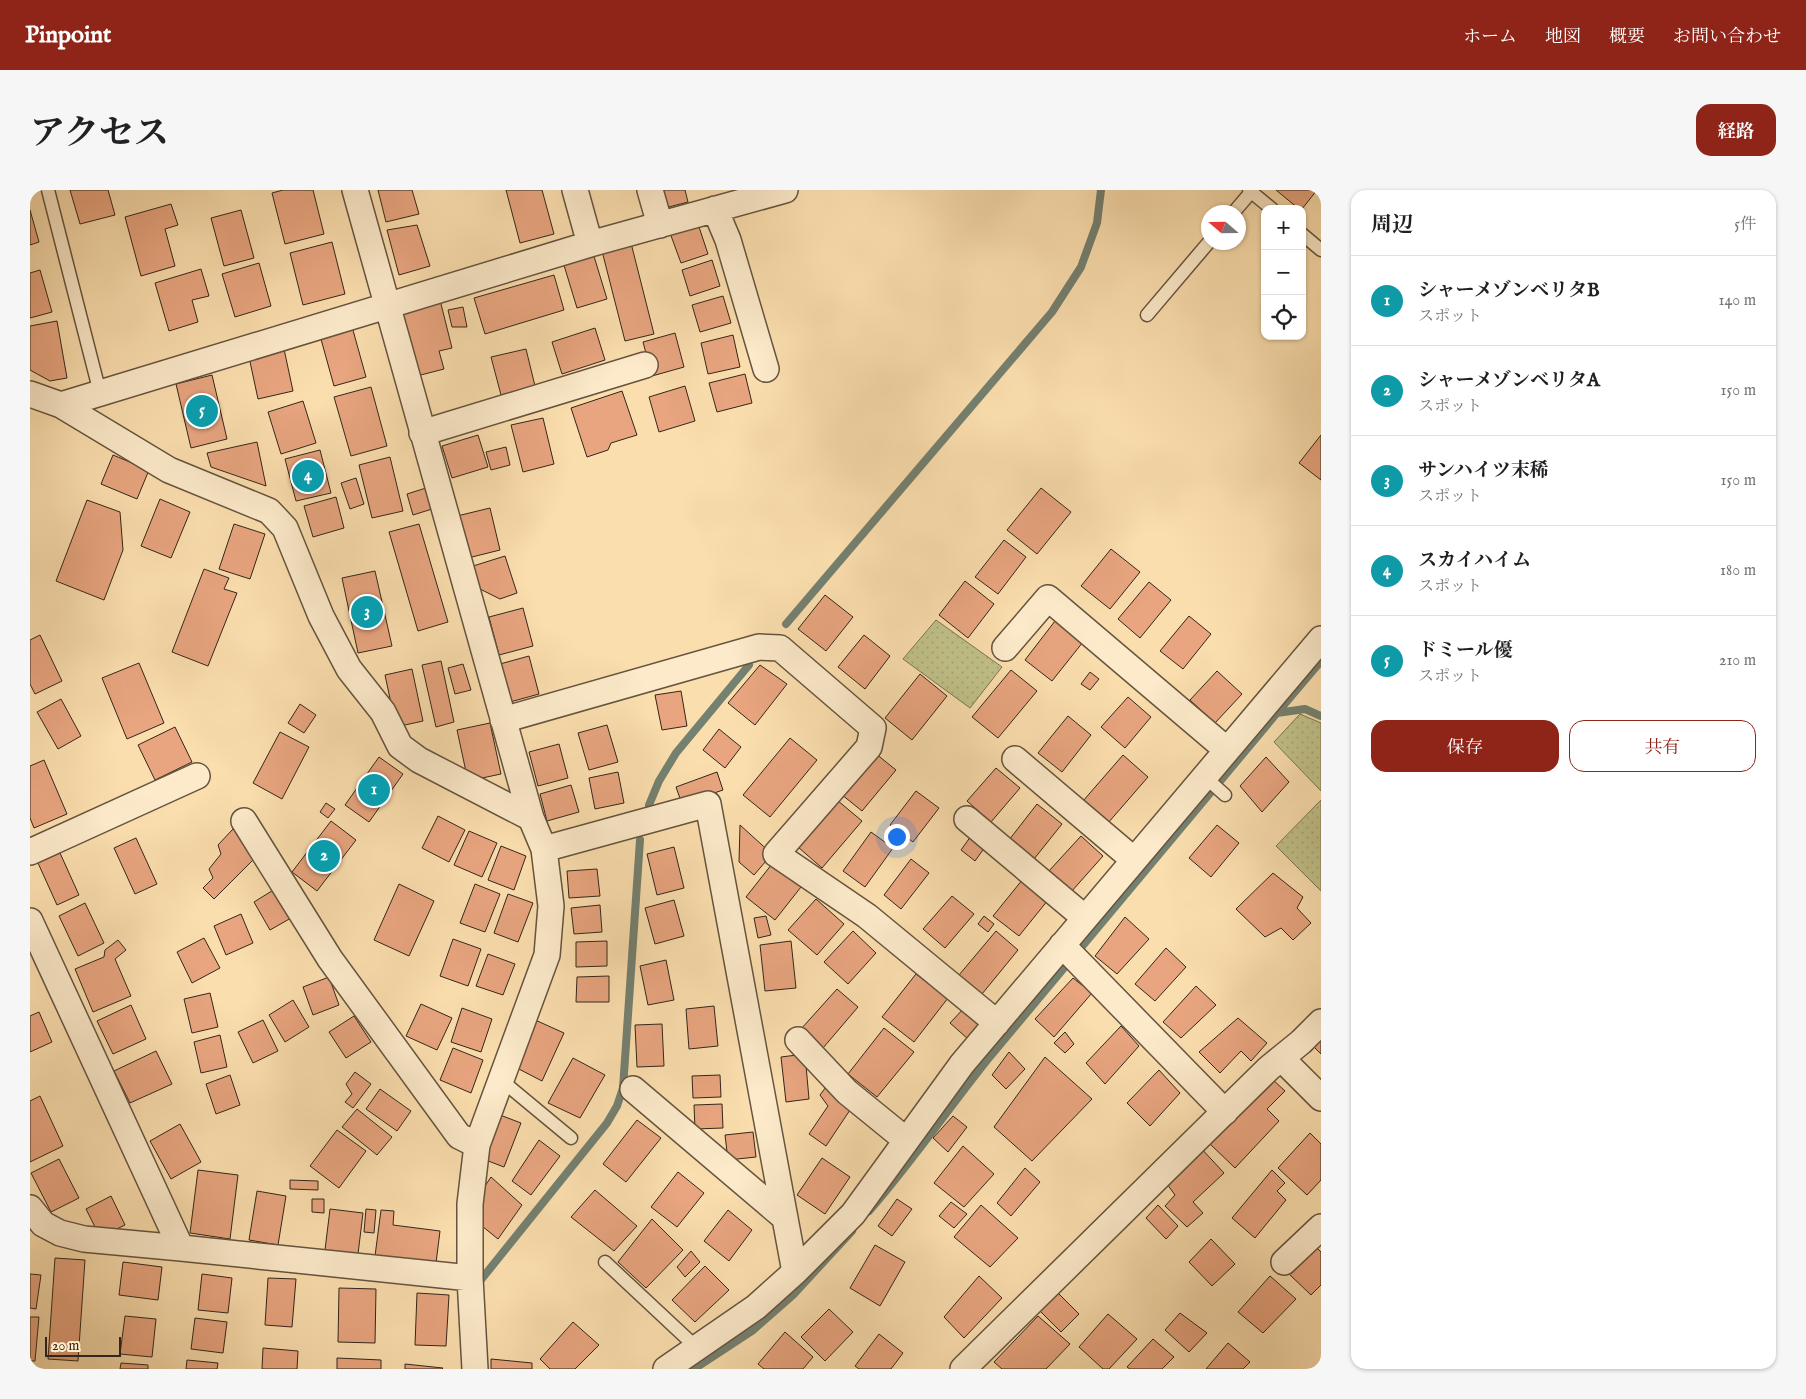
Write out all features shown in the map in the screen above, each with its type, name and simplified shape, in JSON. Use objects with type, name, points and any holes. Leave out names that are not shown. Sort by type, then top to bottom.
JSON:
[{"type":"street","points":[[355,190],[531,818],[544,849],[551,906],[547,955],[477,1145],[470,1204],[470,1278],[475,1369]]},
{"type":"street","points":[[575,190],[590,244]]},
{"type":"street","points":[[650,190],[660,225]]},
{"type":"street","points":[[60,405],[590,244],[785,190]]},
{"type":"street","points":[[715,209],[728,240],[766,369]]},
{"type":"street","points":[[422,433],[645,365]]},
{"type":"street","points":[[30,394],[60,405],[169,470],[269,511],[285,528],[321,616],[349,668],[383,712],[400,746],[419,760],[531,818]]},
{"type":"street","points":[[1005,648],[1048,598],[1227,750]]},
{"type":"street","points":[[666,1369],[756,1307],[795,1272],[852,1214],[962,1064],[997,1023],[1071,954],[1085,918],[1321,639]]},
{"type":"street","points":[[503,720],[759,647],[780,648],[873,728],[869,747],[776,854],[867,916],[997,1023]]},
{"type":"street","points":[[1015,760],[1134,860]]},
{"type":"street","points":[[30,852],[197,776]]},
{"type":"street","points":[[544,849],[708,804],[795,1272]]},
{"type":"street","points":[[967,819],[1085,918]]},
{"type":"street","points":[[244,822],[330,959],[459,1136],[477,1145]]},
{"type":"street","points":[[30,921],[182,1248]]},
{"type":"street","points":[[1071,954],[1224,1112]]},
{"type":"street","points":[[963,1369],[1269,1068],[1282,1059],[1321,1022]]},
{"type":"street","points":[[798,1040],[846,1092],[906,1140]]},
{"type":"street","points":[[1282,1059],[1321,1098]]},
{"type":"street","points":[[633,1089],[785,1218]]},
{"type":"street","points":[[30,1208],[43,1224],[60,1233],[84,1239],[470,1278]]},
{"type":"street","points":[[1284,1262],[1321,1227]]},
{"type":"lane","points":[[48,190],[100,393]]},
{"type":"lane","points":[[1239,205],[1250,191],[1267,205]]},
{"type":"lane","points":[[1306,237],[1321,250]]},
{"type":"lane","points":[[1147,315],[1201,250]]},
{"type":"lane","points":[[1205,777],[1225,796]]},
{"type":"lane","points":[[501,1080],[571,1138]]},
{"type":"lane","points":[[605,1262],[697,1348]]},
{"type":"green space","points":[[936,620],[1002,667],[970,708],[903,659]]},
{"type":"green space","points":[[1300,714],[1321,723],[1321,791],[1274,742]]},
{"type":"green space","points":[[1321,800],[1321,891],[1276,846]]},
{"type":"building","points":[[70,190],[108,190],[115,215],[80,224]]},
{"type":"building","points":[[283,190],[313,190],[324,234],[285,244],[272,193]]},
{"type":"building","points":[[378,190],[412,190],[419,214],[386,222]]},
{"type":"building","points":[[506,190],[542,190],[554,234],[520,243]]},
{"type":"building","points":[[660,190],[685,190],[688,202],[665,208]]},
{"type":"building","points":[[1276,190],[1317,190],[1305,205],[1294,205]]},
{"type":"building","points":[[171,204],[178,225],[165,229],[175,266],[141,276],[125,217]]},
{"type":"building","points":[[30,210],[39,242],[30,245]]},
{"type":"building","points":[[241,210],[254,258],[224,266],[211,218]]},
{"type":"building","points":[[698,224],[708,254],[681,263],[670,233]]},
{"type":"building","points":[[417,225],[430,266],[399,275],[387,230]]},
{"type":"building","points":[[332,242],[345,294],[303,305],[290,253]]},
{"type":"building","points":[[631,243],[654,334],[625,341],[602,251]]},
{"type":"building","points":[[593,253],[607,299],[577,308],[563,262]]},
{"type":"building","points":[[712,260],[720,286],[690,296],[682,270]]},
{"type":"building","points":[[259,263],[271,306],[235,317],[222,274]]},
{"type":"building","points":[[201,269],[209,296],[192,300],[198,322],[169,331],[155,283]]},
{"type":"building","points":[[40,270],[52,312],[30,318],[30,273]]},
{"type":"building","points":[[554,275],[564,310],[485,334],[474,298]]},
{"type":"building","points":[[723,296],[731,323],[700,332],[692,305]]},
{"type":"building","points":[[440,300],[452,348],[439,351],[444,369],[413,377],[397,311]]},
{"type":"building","points":[[463,307],[467,327],[452,327],[448,310]]},
{"type":"building","points":[[57,321],[67,378],[50,381],[30,370],[30,326]]},
{"type":"building","points":[[351,323],[366,377],[334,386],[319,332]]},
{"type":"building","points":[[595,328],[605,360],[562,374],[552,342]]},
{"type":"building","points":[[675,333],[684,367],[652,376],[643,342]]},
{"type":"building","points":[[733,335],[740,367],[708,374],[701,343]]},
{"type":"building","points":[[284,349],[293,391],[258,399],[249,357]]},
{"type":"building","points":[[526,349],[535,386],[501,395],[491,357]]},
{"type":"building","points":[[745,374],[752,403],[717,412],[709,383]]},
{"type":"building","points":[[212,375],[227,439],[191,448],[176,384]]},
{"type":"building","points":[[685,386],[695,421],[659,432],[649,397]]},
{"type":"building","points":[[371,387],[387,446],[351,456],[334,397]]},
{"type":"building","points":[[622,391],[637,435],[611,443],[608,450],[587,457],[571,408]]},
{"type":"building","points":[[303,401],[316,443],[281,454],[268,412]]},
{"type":"building","points":[[543,418],[554,464],[523,472],[511,425]]},
{"type":"building","points":[[478,435],[488,467],[452,478],[442,446]]},
{"type":"building","points":[[1321,435],[1321,480],[1299,463]]},
{"type":"building","points":[[257,442],[266,486],[211,467],[207,453]]},
{"type":"building","points":[[506,447],[510,465],[491,470],[486,452]]},
{"type":"building","points":[[320,450],[331,493],[296,501],[285,459]]},
{"type":"building","points":[[113,455],[149,470],[137,499],[101,484]]},
{"type":"building","points":[[390,457],[403,511],[372,518],[359,465]]},
{"type":"building","points":[[356,478],[364,504],[350,509],[341,483]]},
{"type":"building","points":[[426,488],[432,509],[413,515],[407,494]]},
{"type":"building","points":[[1041,488],[1071,512],[1037,554],[1007,530]]},
{"type":"building","points":[[336,497],[344,528],[313,537],[304,506]]},
{"type":"building","points":[[160,499],[190,512],[171,558],[141,546]]},
{"type":"building","points":[[87,500],[120,512],[123,550],[104,600],[56,581]]},
{"type":"building","points":[[490,508],[500,550],[468,558],[457,516]]},
{"type":"building","points":[[234,524],[265,534],[250,579],[219,569]]},
{"type":"building","points":[[419,524],[448,622],[418,631],[389,532]]},
{"type":"building","points":[[1004,540],[1026,557],[998,594],[975,577]]},
{"type":"building","points":[[1111,549],[1140,572],[1110,609],[1081,586]]},
{"type":"building","points":[[505,556],[517,593],[500,599],[476,587],[470,567]]},
{"type":"building","points":[[204,569],[229,578],[224,589],[237,593],[208,666],[172,652]]},
{"type":"building","points":[[375,571],[392,646],[358,653],[342,578]]},
{"type":"building","points":[[965,581],[994,604],[968,638],[939,615]]},
{"type":"building","points":[[1149,582],[1171,600],[1140,638],[1118,619]]},
{"type":"building","points":[[825,595],[853,617],[826,651],[798,629]]},
{"type":"building","points":[[523,608],[533,646],[499,655],[489,617]]},
{"type":"building","points":[[1189,616],[1211,634],[1183,669],[1160,651]]},
{"type":"building","points":[[1055,621],[1083,642],[1052,681],[1025,660]]},
{"type":"building","points":[[40,635],[62,681],[35,694],[30,684],[30,640]]},
{"type":"building","points":[[864,635],[890,656],[865,689],[838,667]]},
{"type":"building","points":[[529,656],[539,694],[510,702],[500,664]]},
{"type":"building","points":[[441,661],[454,722],[436,727],[422,665]]},
{"type":"building","points":[[139,663],[164,723],[127,739],[102,678]]},
{"type":"building","points":[[463,664],[471,690],[455,694],[448,668]]},
{"type":"building","points":[[760,665],[787,684],[755,725],[728,703]]},
{"type":"building","points":[[412,669],[423,721],[396,727],[385,675]]},
{"type":"building","points":[[1011,670],[1037,691],[998,738],[972,717]]},
{"type":"building","points":[[1217,671],[1242,694],[1215,723],[1190,700]]},
{"type":"building","points":[[1090,672],[1099,679],[1090,690],[1081,684]]},
{"type":"building","points":[[920,674],[947,696],[912,740],[885,718]]},
{"type":"building","points":[[681,691],[687,726],[662,730],[655,695]]},
{"type":"building","points":[[1128,697],[1151,717],[1125,748],[1101,727]]},
{"type":"building","points":[[61,699],[81,736],[58,749],[37,712]]},
{"type":"building","points":[[300,704],[316,715],[304,733],[288,723]]},
{"type":"building","points":[[1068,716],[1091,735],[1062,772],[1038,753]]},
{"type":"building","points":[[490,723],[501,774],[468,781],[457,730]]},
{"type":"building","points":[[607,725],[618,762],[589,770],[578,733]]},
{"type":"building","points":[[175,727],[192,762],[155,780],[138,745]]},
{"type":"building","points":[[719,729],[741,747],[725,768],[703,750]]},
{"type":"building","points":[[280,732],[309,747],[282,799],[253,783]]},
{"type":"building","points":[[790,738],[817,760],[770,817],[743,795]]},
{"type":"building","points":[[559,744],[568,778],[538,786],[529,752]]},
{"type":"building","points":[[875,753],[896,770],[862,811],[841,794]]},
{"type":"building","points":[[1123,755],[1148,777],[1108,823],[1083,801]]},
{"type":"building","points":[[379,757],[403,774],[369,822],[345,805]]},
{"type":"building","points":[[1266,757],[1289,782],[1262,812],[1240,786]]},
{"type":"building","points":[[44,760],[67,814],[34,828],[30,818],[30,766]]},
{"type":"building","points":[[996,768],[1020,788],[991,822],[967,801]]},
{"type":"building","points":[[618,772],[624,803],[595,809],[589,778]]},
{"type":"building","points":[[717,772],[723,790],[682,804],[676,787]]},
{"type":"building","points":[[571,785],[579,812],[547,821],[540,794]]},
{"type":"building","points":[[916,791],[939,808],[913,842],[890,825]]},
{"type":"building","points":[[837,800],[862,821],[822,868],[798,847]]},
{"type":"building","points":[[326,803],[335,809],[328,818],[320,812]]},
{"type":"building","points":[[1037,804],[1062,824],[1034,859],[1009,840]]},
{"type":"building","points":[[438,816],[465,830],[449,862],[422,848]]},
{"type":"building","points":[[331,821],[356,840],[317,891],[292,872]]},
{"type":"building","points":[[740,825],[772,854],[754,875],[739,862]]},
{"type":"building","points":[[1217,825],[1239,843],[1211,877],[1189,858]]},
{"type":"building","points":[[233,829],[258,855],[214,899],[203,888],[213,878],[209,869],[221,854],[218,845]]},
{"type":"building","points":[[469,831],[497,843],[482,877],[454,865]]},
{"type":"building","points":[[871,832],[893,848],[865,887],[843,871]]},
{"type":"building","points":[[971,836],[985,847],[975,861],[961,850]]},
{"type":"building","points":[[1081,836],[1103,856],[1071,892],[1048,872]]},
{"type":"building","points":[[136,838],[157,884],[135,894],[114,848]]},
{"type":"building","points":[[501,846],[526,856],[514,890],[488,880]]},
{"type":"building","points":[[674,847],[684,888],[657,895],[647,854]]},
{"type":"building","points":[[60,853],[79,895],[57,905],[38,863]]},
{"type":"building","points":[[911,859],[929,873],[901,909],[884,895]]},
{"type":"building","points":[[772,864],[801,887],[775,920],[746,897]]},
{"type":"building","points":[[597,869],[600,896],[569,898],[567,871]]},
{"type":"building","points":[[1273,873],[1303,897],[1297,908],[1311,923],[1293,940],[1281,928],[1265,937],[1236,909]]},
{"type":"building","points":[[1023,879],[1048,900],[1019,936],[993,916]]},
{"type":"building","points":[[399,884],[434,901],[409,956],[374,940]]},
{"type":"building","points":[[475,884],[500,894],[485,932],[460,923]]},
{"type":"building","points":[[275,889],[291,918],[270,930],[254,902]]},
{"type":"building","points":[[508,894],[533,903],[518,942],[494,933]]},
{"type":"building","points":[[952,896],[974,914],[945,948],[923,929]]},
{"type":"building","points":[[816,899],[844,924],[817,955],[788,930]]},
{"type":"building","points":[[674,900],[684,936],[655,944],[645,908]]},
{"type":"building","points":[[85,903],[104,943],[78,956],[59,916]]},
{"type":"building","points":[[600,905],[602,932],[574,934],[571,908]]},
{"type":"building","points":[[241,914],[253,943],[226,955],[214,926]]},
{"type":"building","points":[[766,916],[771,935],[758,938],[754,918]]},
{"type":"building","points":[[984,916],[994,924],[988,932],[978,924]]},
{"type":"building","points":[[1125,917],[1149,939],[1117,974],[1095,956]]},
{"type":"building","points":[[853,931],[876,953],[848,984],[824,962]]},
{"type":"building","points":[[996,931],[1018,950],[982,994],[959,975]]},
{"type":"building","points":[[204,938],[220,968],[192,983],[177,952]]},
{"type":"building","points":[[453,939],[481,949],[468,986],[440,976]]},
{"type":"building","points":[[118,940],[126,950],[115,959],[131,996],[93,1012],[75,969],[104,957],[105,950]]},
{"type":"building","points":[[607,941],[607,966],[576,967],[576,942]]},
{"type":"building","points":[[791,941],[796,988],[765,991],[760,945]]},
{"type":"building","points":[[1166,948],[1186,967],[1155,1001],[1135,984]]},
{"type":"building","points":[[488,954],[515,964],[503,995],[476,986]]},
{"type":"building","points":[[666,960],[674,1000],[648,1005],[640,966]]},
{"type":"building","points":[[916,974],[948,998],[914,1042],[882,1017]]},
{"type":"building","points":[[609,976],[609,1002],[576,1002],[577,977]]},
{"type":"building","points":[[329,977],[339,1005],[313,1015],[303,987]]},
{"type":"building","points":[[1073,978],[1092,993],[1054,1037],[1035,1019]]},
{"type":"building","points":[[1196,986],[1216,1005],[1181,1038],[1163,1022]]},
{"type":"building","points":[[837,989],[858,1007],[823,1048],[801,1029]]},
{"type":"building","points":[[210,993],[218,1027],[192,1033],[184,999]]},
{"type":"building","points":[[293,1000],[309,1027],[285,1042],[269,1015]]},
{"type":"building","points":[[421,1004],[452,1018],[437,1050],[406,1036]]},
{"type":"building","points":[[131,1005],[146,1039],[113,1054],[97,1021]]},
{"type":"building","points":[[714,1006],[718,1046],[689,1049],[686,1009]]},
{"type":"building","points":[[965,1007],[982,1022],[968,1039],[950,1023]]},
{"type":"building","points":[[462,1008],[492,1019],[481,1052],[451,1042]]},
{"type":"building","points":[[39,1012],[52,1042],[30,1052],[30,1016]]},
{"type":"building","points":[[354,1016],[371,1042],[346,1058],[329,1032]]},
{"type":"building","points":[[1238,1018],[1267,1043],[1251,1061],[1241,1051],[1220,1073],[1199,1052]]},
{"type":"building","points":[[533,1019],[564,1033],[542,1081],[515,1067]]},
{"type":"building","points":[[263,1020],[278,1051],[253,1063],[238,1032]]},
{"type":"building","points":[[662,1024],[664,1066],[637,1067],[635,1025]]},
{"type":"building","points":[[1121,1026],[1139,1046],[1105,1084],[1086,1063]]},
{"type":"building","points":[[884,1028],[914,1052],[877,1097],[848,1074]]},
{"type":"building","points":[[1065,1032],[1074,1044],[1065,1053],[1054,1043]]},
{"type":"building","points":[[220,1035],[227,1067],[201,1073],[194,1042]]},
{"type":"building","points":[[1321,1038],[1321,1054],[1313,1046]]},
{"type":"building","points":[[453,1048],[483,1060],[471,1093],[440,1080]]},
{"type":"building","points":[[156,1051],[172,1084],[130,1103],[114,1071]]},
{"type":"building","points":[[1009,1052],[1025,1069],[1006,1089],[992,1075]]},
{"type":"building","points":[[805,1054],[809,1099],[786,1102],[781,1057]]},
{"type":"building","points":[[1045,1057],[1092,1099],[1032,1161],[994,1127]]},
{"type":"building","points":[[573,1058],[605,1075],[580,1118],[548,1103]]},
{"type":"building","points":[[1159,1070],[1180,1093],[1150,1126],[1127,1103]]},
{"type":"building","points":[[355,1072],[371,1084],[353,1108],[345,1102],[352,1094],[346,1084]]},
{"type":"building","points":[[230,1075],[240,1105],[216,1114],[206,1084]]},
{"type":"building","points":[[720,1075],[721,1097],[693,1098],[692,1076]]},
{"type":"building","points":[[1271,1078],[1285,1091],[1267,1109],[1279,1121],[1235,1168],[1209,1143]]},
{"type":"building","points":[[829,1083],[856,1101],[826,1146],[809,1134],[828,1106],[820,1095]]},
{"type":"building","points":[[380,1089],[411,1111],[397,1131],[366,1109]]},
{"type":"building","points":[[40,1096],[63,1146],[30,1162],[30,1101]]},
{"type":"building","points":[[722,1104],[723,1128],[695,1129],[694,1105]]},
{"type":"building","points":[[357,1109],[392,1137],[377,1155],[342,1127]]},
{"type":"building","points":[[500,1115],[521,1123],[504,1167],[483,1159]]},
{"type":"building","points":[[953,1116],[967,1127],[948,1152],[933,1138]]},
{"type":"building","points":[[637,1120],[661,1138],[626,1182],[603,1164]]},
{"type":"building","points":[[180,1124],[201,1162],[171,1179],[150,1141]]},
{"type":"building","points":[[337,1130],[366,1151],[339,1188],[310,1166]]},
{"type":"building","points":[[753,1132],[756,1157],[728,1160],[725,1135]]},
{"type":"building","points":[[1310,1133],[1321,1144],[1321,1180],[1307,1195],[1278,1168]]},
{"type":"building","points":[[539,1140],[560,1156],[531,1195],[512,1181]]},
{"type":"building","points":[[963,1146],[994,1174],[964,1207],[934,1183]]},
{"type":"building","points":[[1199,1146],[1224,1173],[1193,1202],[1203,1213],[1187,1227],[1165,1206],[1175,1195],[1167,1184]]},
{"type":"building","points":[[822,1158],[850,1177],[825,1214],[797,1195]]},
{"type":"building","points":[[59,1159],[79,1198],[51,1212],[31,1173]]},
{"type":"building","points":[[1025,1168],[1040,1182],[1011,1216],[997,1203]]},
{"type":"building","points":[[198,1170],[238,1175],[230,1239],[190,1233]]},
{"type":"building","points":[[1272,1170],[1285,1183],[1277,1191],[1286,1200],[1255,1238],[1232,1218]]},
{"type":"building","points":[[678,1172],[704,1193],[677,1227],[651,1207]]},
{"type":"building","points":[[491,1177],[522,1205],[498,1239],[482,1226],[479,1195]]},
{"type":"building","points":[[290,1180],[318,1181],[318,1190],[290,1189]]},
{"type":"building","points":[[595,1190],[637,1226],[614,1251],[571,1217]]},
{"type":"building","points":[[257,1191],[286,1196],[278,1245],[249,1240]]},
{"type":"building","points":[[111,1196],[125,1225],[100,1237],[86,1209]]},
{"type":"building","points":[[312,1199],[324,1199],[324,1213],[312,1212]]},
{"type":"building","points":[[897,1199],[912,1209],[892,1236],[878,1226]]},
{"type":"building","points":[[951,1202],[967,1214],[954,1228],[939,1216]]},
{"type":"building","points":[[981,1205],[1018,1238],[990,1267],[954,1237]]},
{"type":"building","points":[[1158,1205],[1178,1226],[1166,1239],[1146,1218]]},
{"type":"building","points":[[330,1209],[363,1213],[358,1254],[325,1250]]},
{"type":"building","points":[[366,1209],[376,1210],[374,1233],[364,1232]]},
{"type":"building","points":[[381,1210],[394,1211],[393,1225],[440,1231],[436,1263],[375,1256]]},
{"type":"building","points":[[728,1210],[752,1230],[729,1261],[704,1241]]},
{"type":"building","points":[[652,1219],[683,1250],[646,1288],[618,1262]]},
{"type":"building","points":[[1211,1239],[1235,1264],[1212,1286],[1189,1262]]},
{"type":"building","points":[[1313,1244],[1321,1252],[1321,1285],[1311,1295],[1288,1273]]},
{"type":"building","points":[[875,1245],[905,1262],[880,1306],[850,1288]]},
{"type":"building","points":[[691,1251],[700,1262],[685,1277],[677,1267]]},
{"type":"building","points":[[55,1258],[85,1260],[78,1361],[48,1359]]},
{"type":"building","points":[[123,1262],[162,1267],[158,1300],[119,1295]]},
{"type":"building","points":[[705,1266],[729,1290],[695,1322],[672,1300]]},
{"type":"building","points":[[30,1274],[41,1275],[36,1309],[30,1308]]},
{"type":"building","points":[[202,1274],[232,1278],[228,1313],[198,1310]]},
{"type":"building","points":[[979,1276],[1002,1298],[964,1338],[944,1317]]},
{"type":"building","points":[[1270,1276],[1296,1299],[1263,1333],[1238,1312]]},
{"type":"building","points":[[268,1278],[296,1279],[292,1327],[265,1325]]},
{"type":"building","points":[[339,1288],[376,1289],[375,1343],[338,1342]]},
{"type":"building","points":[[1056,1291],[1079,1314],[1061,1332],[1040,1311]]},
{"type":"building","points":[[417,1293],[449,1295],[446,1346],[415,1345]]},
{"type":"building","points":[[829,1309],[853,1332],[825,1361],[801,1337]]},
{"type":"building","points":[[1180,1313],[1207,1333],[1189,1352],[1165,1330]]},
{"type":"building","points":[[1108,1314],[1137,1339],[1109,1369],[1103,1369],[1079,1347]]},
{"type":"building","points":[[125,1316],[156,1319],[152,1357],[120,1354]]},
{"type":"building","points":[[1038,1316],[1070,1344],[1046,1369],[1002,1369],[994,1362]]},
{"type":"building","points":[[30,1317],[39,1317],[35,1361],[30,1361]]},
{"type":"building","points":[[195,1318],[227,1322],[223,1353],[191,1349]]},
{"type":"building","points":[[573,1322],[599,1345],[575,1369],[550,1369],[540,1359]]},
{"type":"building","points":[[785,1332],[813,1357],[803,1369],[764,1369],[758,1364]]},
{"type":"building","points":[[879,1334],[903,1353],[891,1369],[859,1369],[855,1366]]},
{"type":"building","points":[[1153,1339],[1174,1357],[1162,1369],[1130,1369],[1127,1367]]},
{"type":"building","points":[[1228,1343],[1250,1362],[1243,1369],[1206,1369]]},
{"type":"building","points":[[263,1348],[298,1351],[297,1369],[262,1369]]},
{"type":"building","points":[[337,1358],[381,1360],[381,1369],[337,1369]]},
{"type":"building","points":[[491,1359],[532,1363],[532,1369],[491,1369]]},
{"type":"building","points":[[187,1360],[218,1363],[217,1369],[186,1369]]},
{"type":"building","points":[[121,1363],[148,1365],[148,1369],[120,1369]]},
{"type":"building","points":[[405,1364],[443,1368],[405,1369]]},
{"type":"waterway","points":[[786,624],[1052,312],[1081,267],[1097,223],[1101,190]]},
{"type":"waterway","points":[[1277,713],[1321,661]]},
{"type":"waterway","points":[[649,805],[659,781],[676,753],[749,665]]},
{"type":"waterway","points":[[869,1211],[900,1174],[988,1059],[1277,713],[1305,709],[1321,716]]},
{"type":"waterway","points":[[480,1281],[607,1123],[617,1106],[623,1088],[640,840]]},
{"type":"waterway","points":[[694,1369],[752,1331],[793,1295],[852,1231]]},
{"type":"place","name":"ドミール優","points":[[202,411]]},
{"type":"place","name":"スカイハイム","points":[[308,476]]},
{"type":"place","name":"サンハイツ末稀","points":[[367,612]]},
{"type":"place","name":"シャーメゾンベリタB","points":[[374,790]]},
{"type":"place","name":"シャーメゾンベリタA","points":[[324,856]]}]
